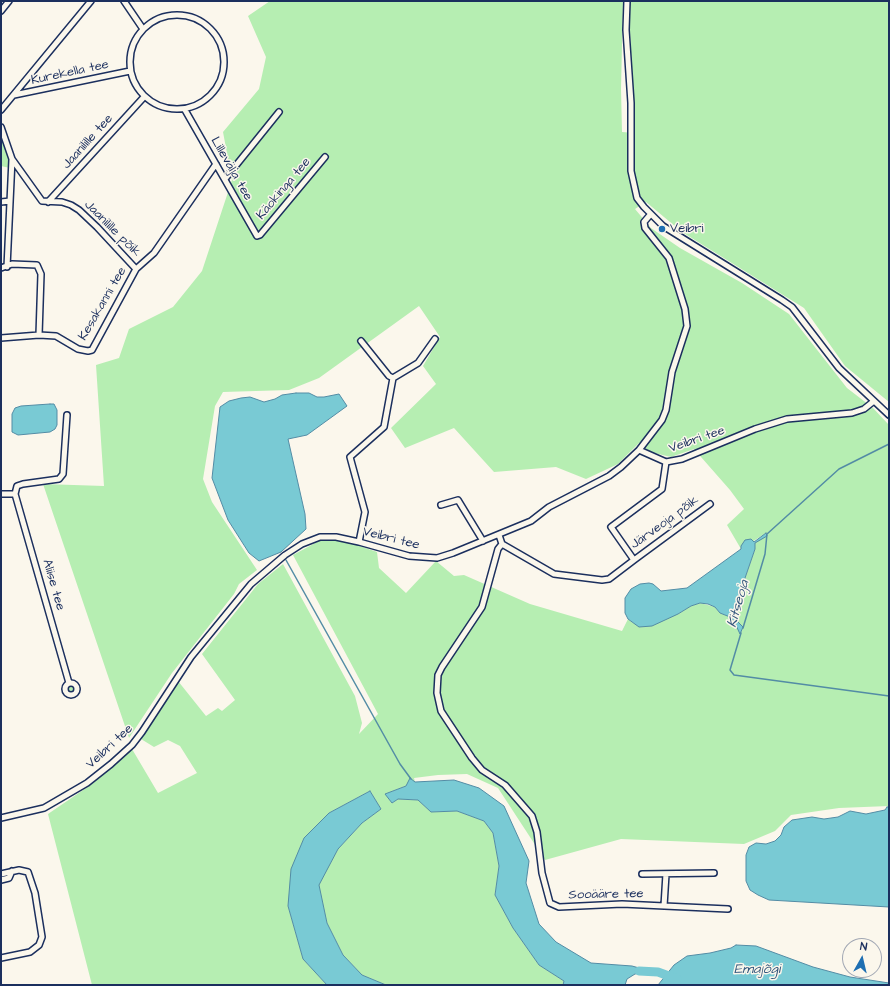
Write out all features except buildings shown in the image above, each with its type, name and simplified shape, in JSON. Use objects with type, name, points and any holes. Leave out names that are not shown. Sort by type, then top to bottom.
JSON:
[{"type":"street","points":[[1,11],[9,1]]},
{"type":"street","points":[[1,110],[91,1]]},
{"type":"street","points":[[124,1],[143,29]]},
{"type":"street","points":[[627,1],[626,30],[631,103],[631,171],[637,198],[650,215],[671,232],[792,307],[839,368],[889,415]]},
{"type":"street","points":[[175,15],[184,16],[202,22],[215,34],[223,50],[224,68],[219,85],[207,99],[200,104],[185,110],[162,108],[144,96],[135,85],[130,71],[131,49],[143,29],[162,18],[175,15]]},
{"type":"street","name":"Kurekella tee","points":[[14,95],[130,71]]},
{"type":"street","name":"Jaanilille tee","points":[[48,202],[144,96]]},
{"type":"street","name":"Lillevälja tee","points":[[185,110],[257,236],[260,235]]},
{"type":"street","points":[[225,179],[279,112]]},
{"type":"street","points":[[1,127],[12,159],[42,201],[48,202]]},
{"type":"street","name":"Käokinga tee","points":[[260,235],[325,157]]},
{"type":"street","points":[[7,267],[12,159]]},
{"type":"street","name":"Kesakanni tee","points":[[1,338],[40,335],[56,336],[84,351],[92,350],[136,269],[154,253],[216,164]]},
{"type":"street","points":[[1,202],[10,201]]},
{"type":"street","name":"Jaanilille põik","points":[[48,202],[67,204],[79,210],[136,269]]},
{"type":"street","points":[[639,450],[662,420],[666,410],[676,356],[687,326],[685,309],[669,258],[645,228],[644,222],[650,215]]},
{"type":"street","points":[[1,268],[12,264],[37,265],[42,274],[40,335]]},
{"type":"street","points":[[359,542],[365,512],[350,457],[384,427],[393,378],[418,363],[435,338]]},
{"type":"street","points":[[361,341],[389,376],[393,378]]},
{"type":"street","name":"Veibri tee","points":[[1,818],[44,808],[87,783],[122,755],[142,732],[183,668],[251,584],[285,555],[302,544],[320,537],[336,537],[396,553],[422,558],[437,558],[500,535],[531,521],[549,507],[609,476],[639,450],[666,462],[682,459],[755,429],[787,419],[852,413],[864,409],[874,401]]},
{"type":"street","points":[[1,494],[15,494],[17,486],[23,484],[59,479],[63,474],[67,415]]},
{"type":"street","points":[[634,560],[611,527],[662,489],[666,462]]},
{"type":"street","name":"Aliise tee","points":[[15,494],[69,683]]},
{"type":"street","points":[[441,505],[458,500],[483,541]]},
{"type":"street","name":"Järveoja põik","points":[[502,544],[547,571],[560,576],[602,580],[609,579],[710,504]]},
{"type":"street","points":[[500,535],[502,544]]},
{"type":"street","name":"Sooääre tee","points":[[502,544],[498,549],[482,608],[462,634],[438,675],[437,693],[441,711],[477,765],[505,784],[532,816],[537,832],[542,873],[550,903],[559,907],[622,904],[728,909]]},
{"type":"street","points":[[1,874],[19,870],[28,872],[35,893],[42,937],[39,945],[30,952],[1,958]]},
{"type":"street","points":[[1,880],[9,878],[12,871]]},
{"type":"street","points":[[642,874],[714,873]]},
{"type":"street","points":[[664,906],[666,874]]},
{"type":"green space","points":[[270,1],[623,1],[621,89],[622,132],[635,133],[630,1],[889,1],[889,402],[845,366],[804,308],[682,232],[646,202],[635,209],[651,228],[680,248],[742,283],[789,314],[847,388],[873,408],[889,425],[889,806],[839,808],[791,815],[775,831],[744,844],[621,839],[545,860],[498,788],[467,774],[414,778],[415,782],[386,794],[392,803],[398,799],[418,800],[431,812],[457,811],[484,821],[493,833],[499,866],[495,895],[513,928],[539,965],[564,981],[563,985],[386,985],[362,975],[343,955],[327,923],[318,885],[338,849],[362,823],[381,809],[370,791],[329,813],[304,838],[288,906],[303,959],[327,985],[92,985],[48,814],[92,784],[132,749],[158,793],[197,773],[180,746],[168,740],[154,747],[141,739],[178,681],[206,716],[218,708],[222,711],[235,700],[202,654],[258,584],[283,564],[355,696],[362,723],[359,734],[378,714],[293,555],[319,541],[333,539],[354,544],[377,552],[379,568],[406,593],[436,561],[454,576],[464,575],[530,604],[622,631],[628,619],[633,623],[678,614],[691,606],[700,603],[715,607],[720,613],[730,617],[739,624],[732,616],[755,549],[755,543],[766,533],[741,549],[727,525],[744,509],[730,490],[694,449],[671,457],[650,452],[639,443],[618,464],[586,479],[556,467],[494,472],[454,428],[405,448],[391,428],[436,384],[423,366],[440,337],[419,306],[319,378],[289,390],[223,392],[215,406],[203,479],[212,502],[257,570],[239,584],[234,594],[172,673],[129,738],[43,484],[104,486],[96,365],[119,358],[129,329],[173,307],[202,271],[232,180],[223,132],[259,89],[266,57],[248,16]]},
{"type":"green space","points":[[1,132],[10,160],[10,168],[1,166]]},
{"type":"green space","points":[[70,685],[75,690],[70,695],[65,690]]},
{"type":"water","points":[[309,393],[317,397],[339,394],[347,406],[307,435],[288,439],[305,514],[306,529],[281,552],[259,561],[249,553],[228,520],[212,478],[220,407],[229,401],[241,398],[250,397],[264,402],[282,395]]},
{"type":"water","points":[[54,404],[57,410],[57,425],[55,429],[50,432],[18,435],[12,432],[12,414],[15,408],[21,406]]},
{"type":"water","points":[[766,533],[767,536],[755,543],[755,549],[732,616],[743,627],[740,634],[734,621],[730,617],[720,613],[715,607],[708,604],[700,603],[691,606],[652,626],[639,627],[628,619],[625,613],[625,598],[631,589],[640,584],[649,583],[653,584],[661,591],[687,588],[741,549],[741,546],[745,540],[751,539],[754,542]]},
{"type":"water","points":[[410,778],[415,782],[454,780],[479,788],[504,806],[529,861],[526,883],[539,924],[556,942],[591,963],[632,966],[650,971],[635,974],[627,979],[625,985],[563,985],[564,981],[539,965],[513,928],[495,895],[499,866],[493,833],[484,821],[457,811],[431,812],[418,800],[398,799],[392,803],[385,794],[406,786]]},
{"type":"water","points":[[370,791],[381,809],[362,823],[338,849],[319,885],[327,923],[343,955],[362,975],[386,985],[327,985],[303,959],[288,906],[291,869],[304,838],[329,813]]},
{"type":"water","points":[[889,807],[889,907],[769,900],[750,890],[746,881],[746,855],[749,847],[756,843],[766,844],[775,841],[781,835],[784,827],[792,820],[812,817],[824,819],[838,817],[850,811],[866,814],[885,810]]},
{"type":"water","name":"Emajõgi","points":[[736,945],[756,946],[813,967],[842,975],[842,978],[856,978],[889,983],[889,985],[658,985],[674,965],[687,956],[731,948]]},
{"type":"waterway","name":"Kitseoja","points":[[743,628],[765,554],[767,534],[839,469],[889,444]]},
{"type":"waterway","points":[[286,560],[400,764],[411,779]]},
{"type":"waterway","name":"Kitseoja","points":[[741,633],[730,670],[734,675],[889,696]]},
{"type":"waterway","points":[[639,971],[658,972],[677,979]]},
{"type":"place","name":"Veibri","points":[[662,229]]}]
